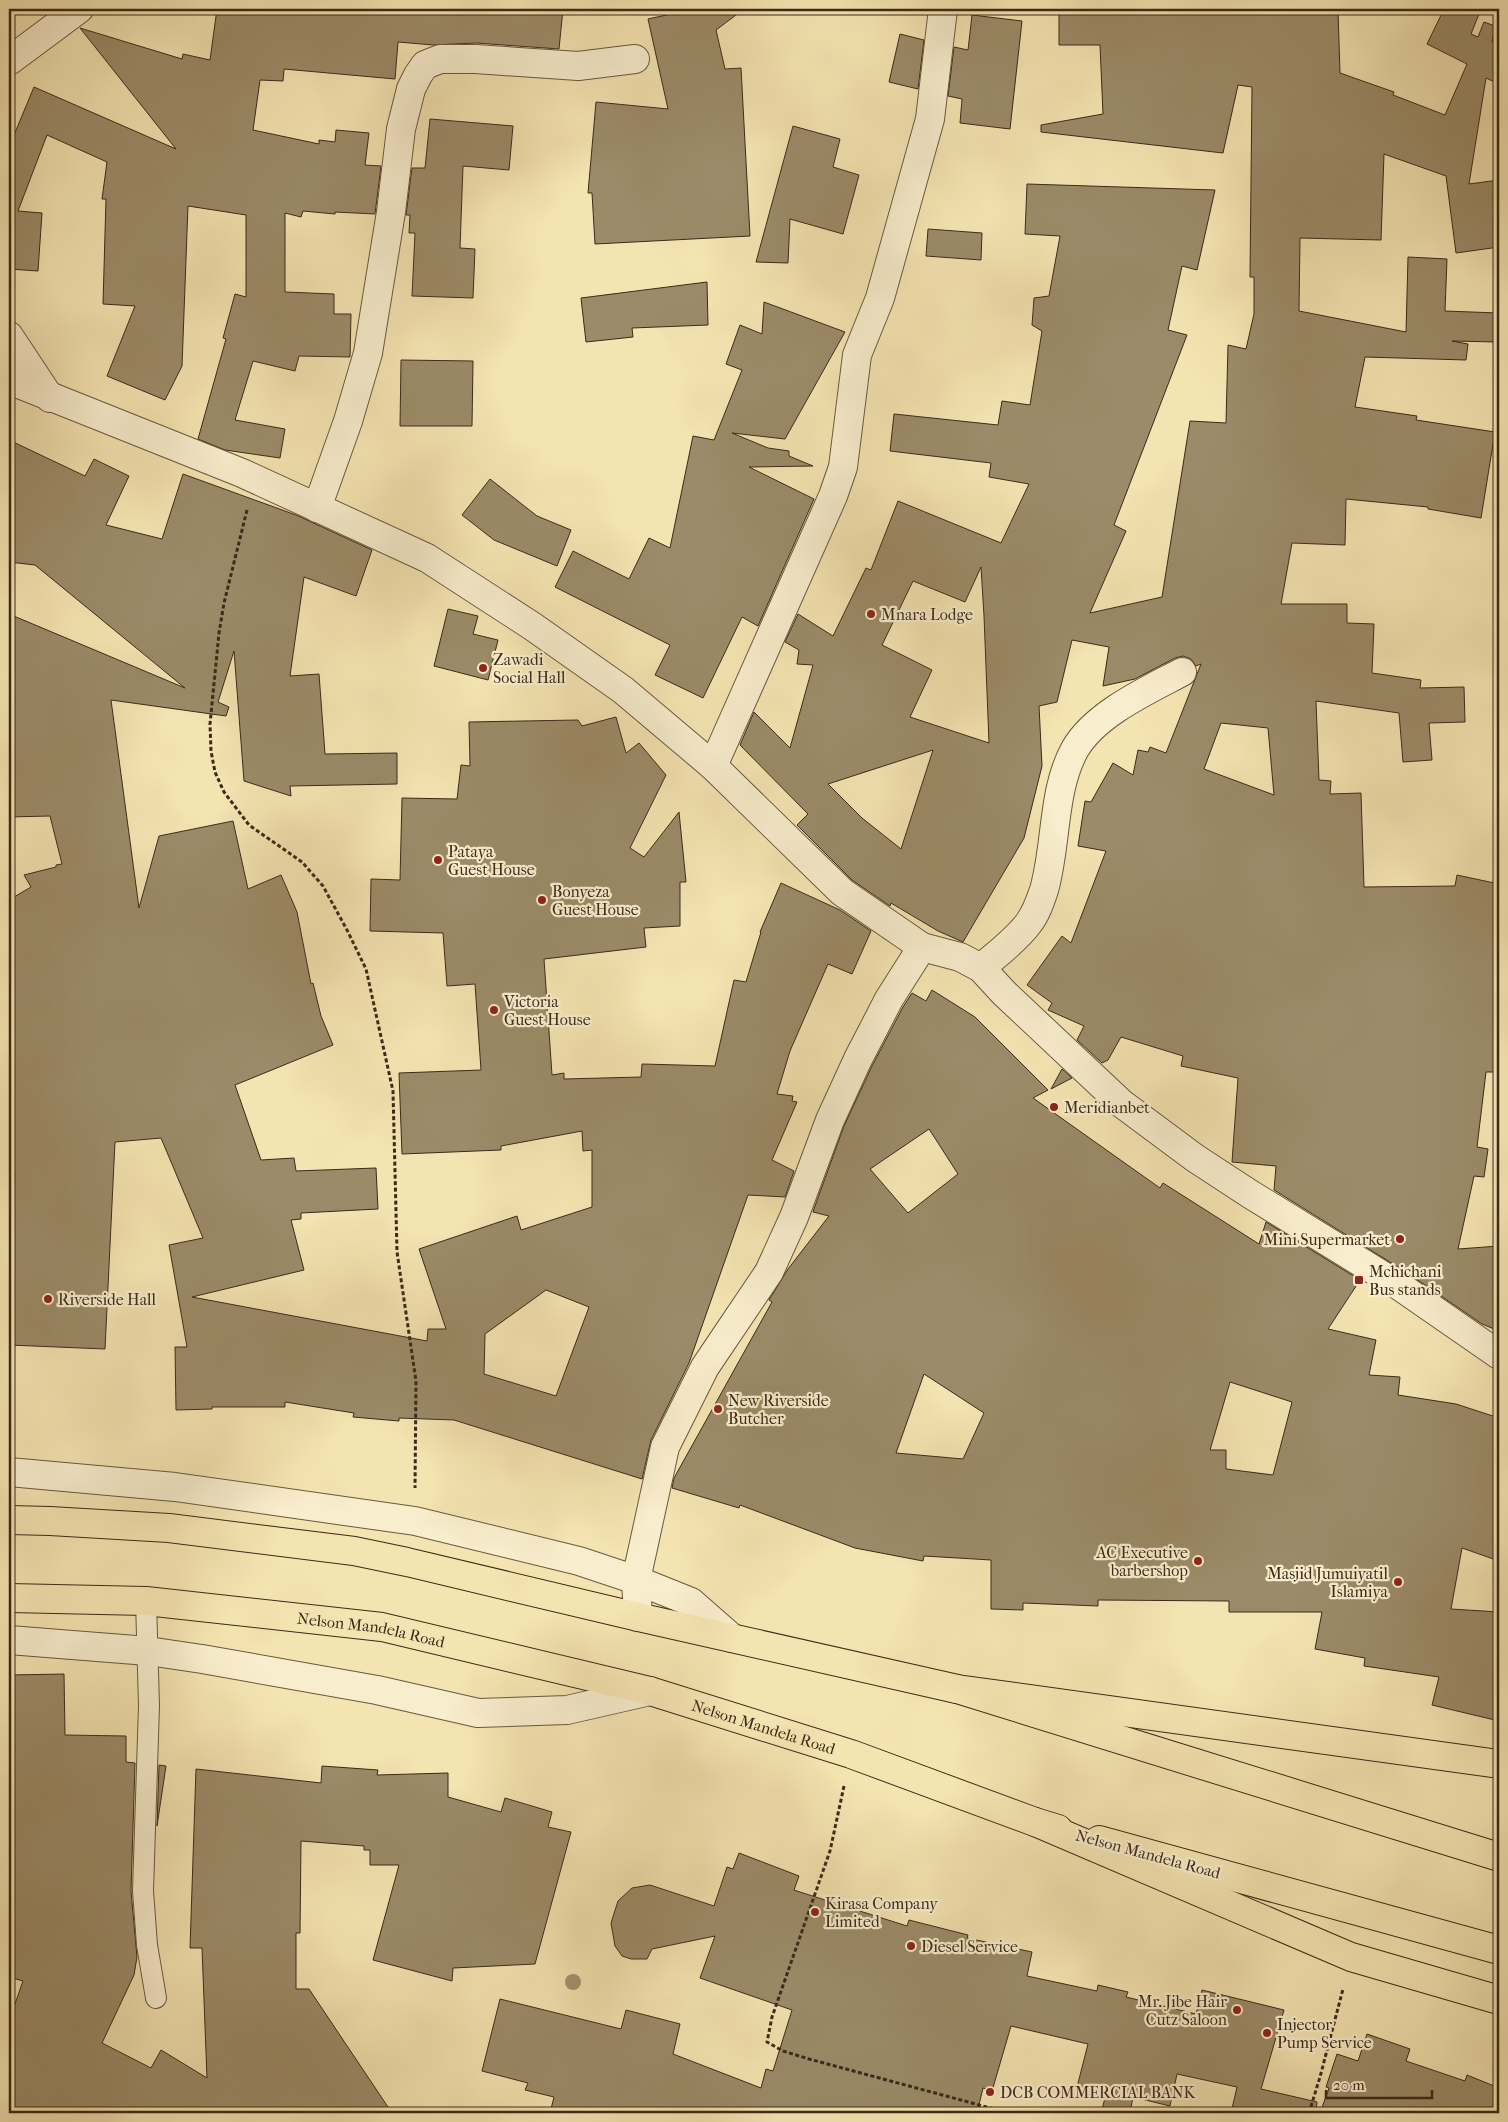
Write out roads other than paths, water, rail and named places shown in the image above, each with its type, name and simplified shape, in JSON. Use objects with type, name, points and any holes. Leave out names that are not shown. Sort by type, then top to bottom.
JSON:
[{"type":"main road","points":[[9,1520],[169,1528],[354,1550],[638,1617],[957,1688],[1499,1764]]},
{"type":"main road","name":"Nelson Mandela Road","points":[[9,1598],[146,1601],[382,1628],[650,1691],[851,1754],[1035,1822],[1499,1950]]},
{"type":"main road","points":[[957,1688],[1499,1857]]},
{"type":"main road","points":[[1035,1822],[1351,1957],[1499,2000]]},
{"type":"street","points":[[9,61],[79,9]]},
{"type":"street","points":[[713,766],[833,496],[843,467],[857,355],[880,298],[930,119],[942,9]]},
{"type":"street","points":[[317,508],[348,421],[368,353],[391,212],[401,129],[411,89],[418,75],[426,65],[440,59],[475,59],[578,66],[635,59]]},
{"type":"street","points":[[9,336],[50,398]]},
{"type":"street","points":[[9,380],[260,482],[427,558],[524,621],[623,690],[713,766],[842,892],[922,947],[960,957],[981,968],[1081,1067],[1136,1114],[1202,1163],[1398,1285],[1499,1355]]},
{"type":"street","points":[[981,968],[1029,924],[1039,906],[1048,873],[1061,787],[1076,748],[1094,727],[1134,698],[1182,672]]},
{"type":"street","points":[[638,1617],[636,1580],[665,1447],[705,1367],[769,1272],[794,1217],[830,1120],[858,1059],[889,999],[922,947]]},
{"type":"street","points":[[9,1472],[175,1487],[415,1521],[579,1561],[636,1580],[691,1602],[732,1638]]},
{"type":"street","points":[[9,1640],[148,1651],[377,1690],[478,1713],[567,1710],[650,1691]]},
{"type":"lane","points":[[146,1601],[149,1706],[143,1891],[147,1945],[156,1998]]},
{"type":"place","name":"Mnara Lodge","points":[[871,614]]},
{"type":"place","name":"Zawadi Social Hall","points":[[483,668]]},
{"type":"place","name":"Pataya Guest House","points":[[438,860]]},
{"type":"place","name":"Bonyeza Guest House","points":[[542,900]]},
{"type":"place","name":"Victoria Guest House","points":[[494,1010]]},
{"type":"place","name":"Meridianbet","points":[[1054,1107]]},
{"type":"place","name":"Mini Supermarket","points":[[1400,1239]]},
{"type":"place","name":"Mchichani Bus stands","points":[[1359,1280]]},
{"type":"place","name":"Riverside Hall","points":[[48,1299]]},
{"type":"place","name":"New Riverside Butcher","points":[[718,1409]]},
{"type":"place","name":"AC Executive barbershop","points":[[1198,1561]]},
{"type":"place","name":"Masjid Jumuiyatil Islamiya","points":[[1398,1582]]},
{"type":"place","name":"Kirasa Company Limited","points":[[815,1912]]},
{"type":"place","name":"Diesel Service","points":[[911,1946]]},
{"type":"place","name":"Mr. Jibe Hair Cutz Saloon","points":[[1237,2010]]},
{"type":"place","name":"Injector Pump Service","points":[[1267,2033]]},
{"type":"place","name":"DCB COMMERCIAL BANK","points":[[990,2092]]}]
